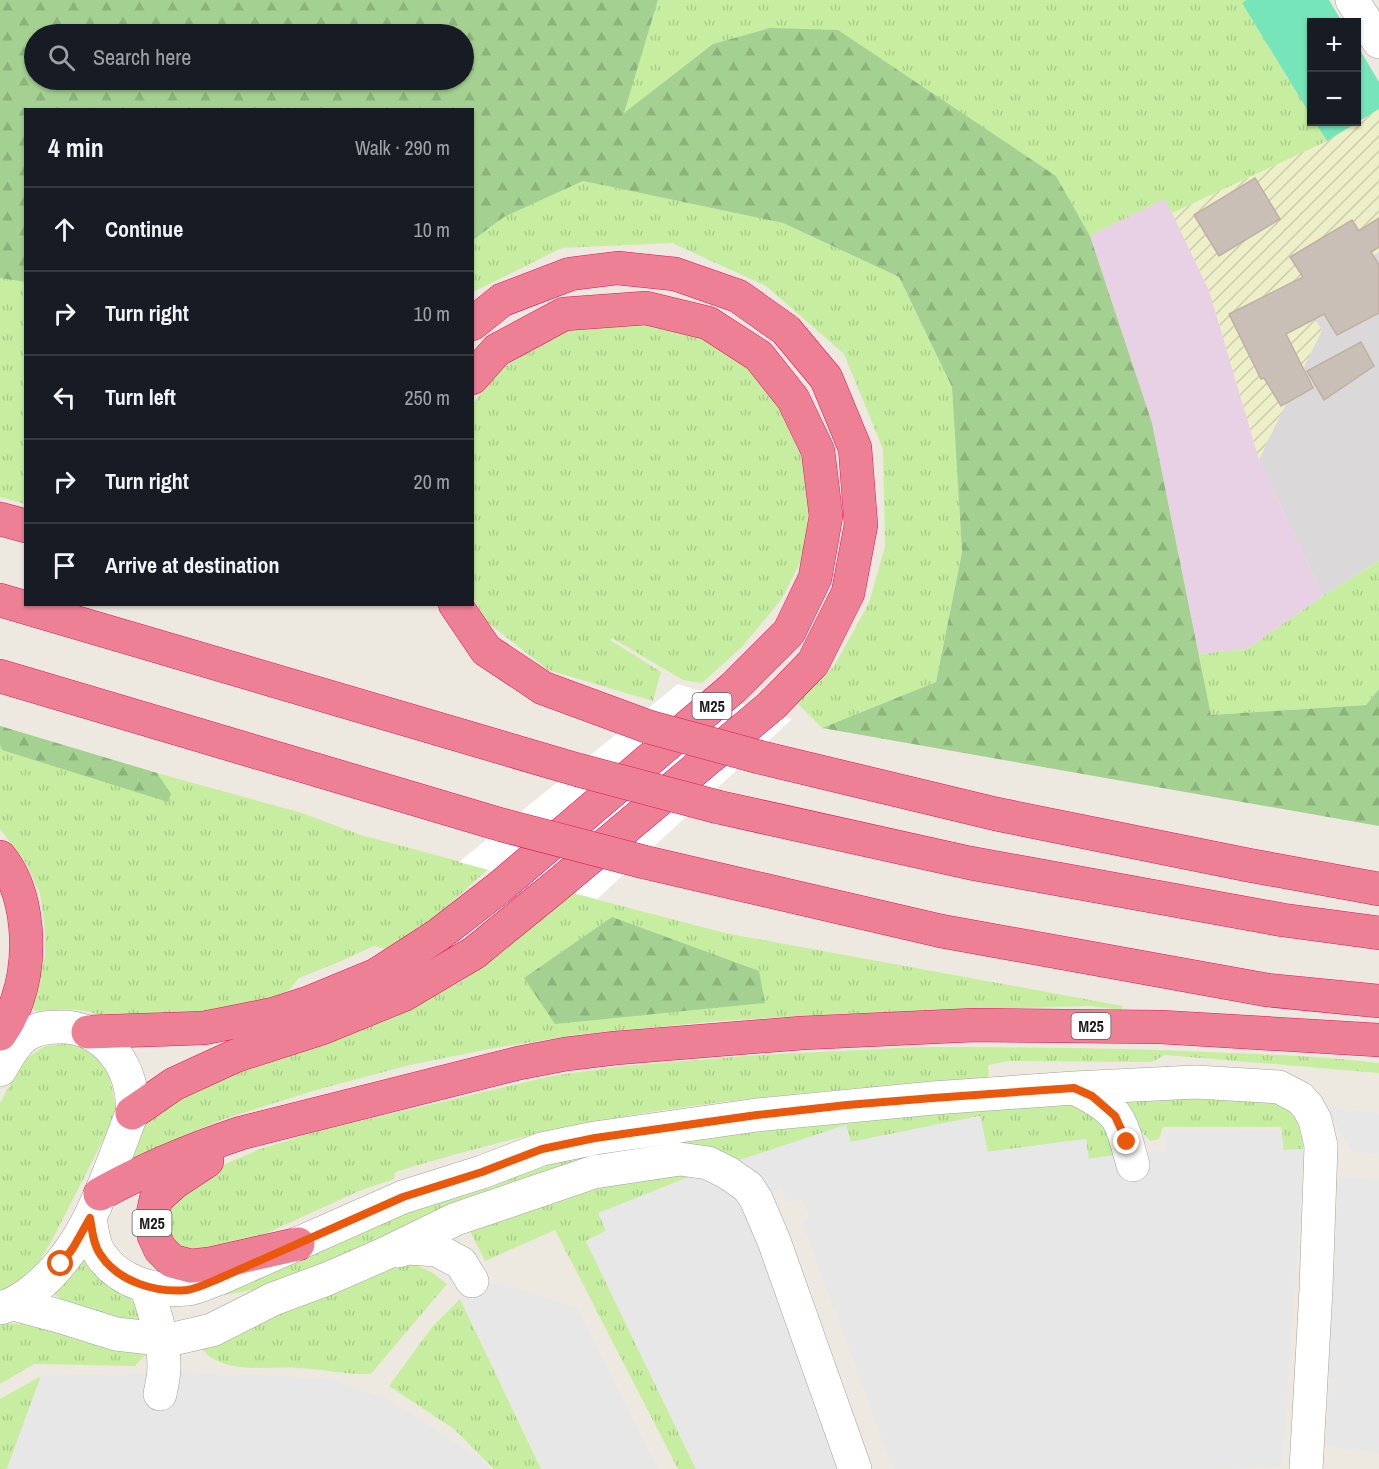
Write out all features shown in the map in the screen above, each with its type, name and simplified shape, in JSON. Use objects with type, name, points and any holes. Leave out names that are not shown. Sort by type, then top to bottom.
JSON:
[{"type":"highway","name":"M25","points":[[132,1113],[174,1084],[235,1056],[322,1028],[403,995],[474,953],[771,706],[813,663],[848,593],[861,525],[855,448],[826,378],[786,330],[738,296],[675,274],[618,268],[570,274],[502,300],[474,322]]},
{"type":"highway","name":"M25","points":[[88,1032],[204,1028],[297,1007],[376,975],[438,935],[500,887],[733,688],[789,632],[815,578],[826,516],[818,451],[793,399],[759,356],[708,323],[646,308],[564,314],[497,350],[474,376]]},
{"type":"highway","points":[[0,519],[24,525]]},
{"type":"highway","points":[[0,600],[578,770],[718,807],[970,863],[1283,920],[1379,933]]},
{"type":"highway","name":"M25","points":[[456,606],[486,650],[543,688],[649,727],[759,758],[996,814],[1379,889]]},
{"type":"highway","points":[[0,676],[501,825],[644,862],[941,931],[1267,990],[1379,1001]]},
{"type":"highway","points":[[0,858],[14,880],[23,911],[26,948],[24,974],[17,1001],[0,1034]]},
{"type":"highway","name":"M25","points":[[95,1206],[125,1180],[208,1144],[241,1133],[461,1077],[566,1054],[802,1033],[975,1024],[1161,1027],[1379,1040]]},
{"type":"highway","name":"M25","points":[[284,1123],[246,1140],[175,1182],[156,1199],[152,1218],[154,1236],[160,1249],[172,1261],[191,1266],[298,1244]]},
{"type":"street","points":[[1352,0],[1379,42]]},
{"type":"street","points":[[0,1070],[13,1048],[27,1035],[42,1028],[64,1027],[88,1032],[103,1041],[122,1064],[132,1093],[132,1113],[95,1206],[73,1248],[48,1279],[7,1306]]},
{"type":"street","points":[[155,1288],[190,1289],[218,1279],[403,1197],[482,1172],[542,1149],[595,1138],[847,1105],[1074,1088],[1196,1082],[1279,1087],[1300,1098],[1308,1107],[1315,1120],[1321,1146],[1306,1469]]},
{"type":"street","points":[[1074,1088],[1092,1096],[1115,1116],[1127,1142],[1133,1165]]},
{"type":"street","points":[[7,1306],[63,1317],[116,1334],[173,1339],[212,1330],[273,1299],[327,1279],[456,1219],[594,1173],[680,1159],[708,1163],[748,1187],[756,1199],[774,1241],[855,1469]]},
{"type":"street","points":[[95,1206],[93,1238],[99,1253],[111,1267],[128,1279],[202,1300],[238,1302],[273,1299]]},
{"type":"street","points":[[384,1254],[408,1248],[437,1250],[461,1263],[472,1281]]},
{"type":"street","points":[[155,1288],[154,1309],[164,1366],[160,1394]]},
{"type":"shaded area","points":[[1165,198],[1209,290],[1259,459],[1323,596],[1247,649],[1199,654],[1152,423],[1090,236]]},
{"type":"shaded area","points":[[1379,252],[1379,561],[1323,596],[1259,459],[1322,330],[1300,300]]},
{"type":"shaded area","points":[[1328,1108],[1379,1113],[1379,1154],[1351,1151]]},
{"type":"shaded area","points":[[980,1116],[988,1152],[1086,1139],[1089,1159],[1165,1152],[1164,1132],[1282,1131],[1283,1150],[1303,1149],[1282,1467],[893,1469],[802,1222],[809,1218],[802,1198],[787,1202],[781,1188],[764,1193],[734,1162],[846,1125],[851,1142]]},
{"type":"shaded area","points":[[706,1171],[746,1199],[841,1469],[696,1469],[586,1241],[606,1231],[598,1213]]},
{"type":"shaded area","points":[[1338,1176],[1379,1180],[1379,1453],[1326,1446],[1330,1366],[1328,1342],[1334,1278]]},
{"type":"shaded area","points":[[496,1282],[577,1308],[658,1469],[542,1469],[460,1299]]},
{"type":"shaded area","points":[[183,1372],[328,1378],[386,1398],[484,1461],[489,1469],[7,1469],[41,1376]]},
{"type":"green space","points":[[0,0],[658,0],[624,113],[713,44],[770,28],[838,30],[1056,176],[1090,236],[1152,423],[1211,715],[1366,705],[1379,689],[1379,826],[822,728],[936,682],[962,552],[952,387],[899,277],[783,223],[583,181],[504,217],[474,239],[474,108],[24,108],[24,282],[0,278]]},
{"type":"green space","points":[[658,0],[1246,0],[1242,3],[1307,109],[1307,126],[1318,126],[1327,141],[1172,213],[1164,199],[1090,236],[1056,176],[623,114]]},
{"type":"green space","points":[[1246,0],[1329,0],[1340,18],[1307,18],[1307,109],[1242,3]]},
{"type":"green space","points":[[1361,52],[1379,82],[1379,109],[1361,120]]},
{"type":"green space","points":[[1379,109],[1379,252],[1300,300],[1322,330],[1259,459],[1209,290],[1172,213],[1327,141],[1351,126],[1361,126],[1361,120]]},
{"type":"green space","points":[[1318,126],[1351,126],[1327,141]]},
{"type":"green space","points":[[583,181],[783,223],[899,277],[952,387],[962,552],[936,682],[822,728],[797,703],[834,666],[869,603],[885,546],[883,449],[844,354],[766,286],[672,243],[562,248],[474,292],[474,239],[504,217]]},
{"type":"green space","points":[[0,278],[24,282],[24,504],[0,497]]},
{"type":"green space","points":[[640,321],[693,333],[740,360],[778,400],[802,449],[810,503],[803,557],[781,600],[742,647],[702,683],[683,680],[612,638],[610,640],[661,672],[653,701],[548,670],[486,621],[474,599],[474,402],[494,376],[534,345],[585,325]]},
{"type":"green space","points":[[1379,561],[1379,689],[1366,705],[1211,715],[1199,654],[1247,649],[1323,596]]},
{"type":"green space","points":[[0,726],[302,813],[361,835],[488,869],[413,938],[392,951],[374,946],[299,978],[284,996],[228,1009],[109,1021],[83,1011],[35,1011],[29,1004],[45,956],[45,930],[40,894],[26,863],[0,829]]},
{"type":"green space","points":[[0,726],[157,773],[171,794],[168,802],[2,750]]},
{"type":"green space","points":[[572,893],[725,933],[1123,1006],[1121,1010],[1089,1006],[840,1014],[720,1021],[575,1035],[410,1065],[316,1090],[221,1120],[172,1141],[128,1167],[145,1122],[190,1081],[386,1019],[463,981]]},
{"type":"green space","points":[[612,917],[759,971],[765,1003],[555,1024],[524,978]]},
{"type":"green space","points":[[73,1043],[97,1053],[109,1074],[117,1113],[52,1240],[28,1280],[0,1292],[0,1103],[24,1060],[45,1046]]},
{"type":"green space","points":[[920,1047],[1116,1049],[1288,1055],[1379,1063],[1379,1073],[1165,1055],[1152,1062],[1008,1061],[988,1065],[989,1078],[773,1096],[665,1110],[518,1138],[395,1172],[394,1179],[359,1191],[252,1240],[235,1244],[184,1251],[172,1239],[168,1225],[169,1213],[175,1198],[218,1167],[260,1149],[322,1130],[551,1076],[623,1066],[757,1055]]},
{"type":"green space","points":[[1275,1096],[1301,1123],[1303,1149],[1283,1150],[1281,1127],[1163,1127],[1159,1139],[1150,1141],[1114,1100]]},
{"type":"green space","points":[[1065,1098],[1108,1125],[1116,1155],[1088,1159],[1086,1139],[987,1152],[980,1116],[851,1142],[846,1125],[734,1162],[692,1154],[284,1284],[225,1295],[224,1287],[469,1183],[553,1158],[805,1120]]},
{"type":"green space","points":[[668,1171],[691,1176],[599,1213],[606,1231],[586,1241],[696,1469],[678,1469],[555,1230],[485,1261],[470,1231],[539,1195]]},
{"type":"green space","points":[[76,1254],[87,1258],[108,1280],[142,1309],[148,1329],[70,1306],[54,1294]]},
{"type":"green space","points":[[412,1263],[433,1273],[447,1284],[371,1374],[298,1368],[239,1367],[213,1359],[199,1345],[364,1269]]},
{"type":"green space","points":[[460,1299],[541,1469],[494,1469],[454,1429],[389,1386],[432,1327]]},
{"type":"green space","points":[[55,1321],[153,1347],[135,1366],[34,1364],[0,1384],[0,1323]]},
{"type":"green space","points":[[41,1376],[7,1469],[0,1469],[0,1399]]},
{"type":"pier","points":[[678,684],[792,719],[597,899],[459,862]]},
{"type":"building","points":[[1255,178],[1280,219],[1219,256],[1194,215]]},
{"type":"building","points":[[1379,218],[1379,247],[1371,252],[1379,265],[1379,313],[1337,335],[1324,314],[1286,334],[1313,388],[1281,406],[1264,378],[1261,379],[1229,314],[1303,277],[1290,257],[1352,220],[1359,231]]},
{"type":"building","points":[[1361,342],[1374,366],[1324,400],[1307,371]]},
{"type":"route","points":[[61,1264],[90,1218],[93,1238],[99,1253],[111,1267],[128,1279],[146,1286],[165,1291],[190,1289],[218,1279],[403,1197],[482,1172],[542,1149],[595,1138],[757,1115],[847,1105],[1074,1088],[1092,1096],[1115,1116],[1127,1142]]}]
